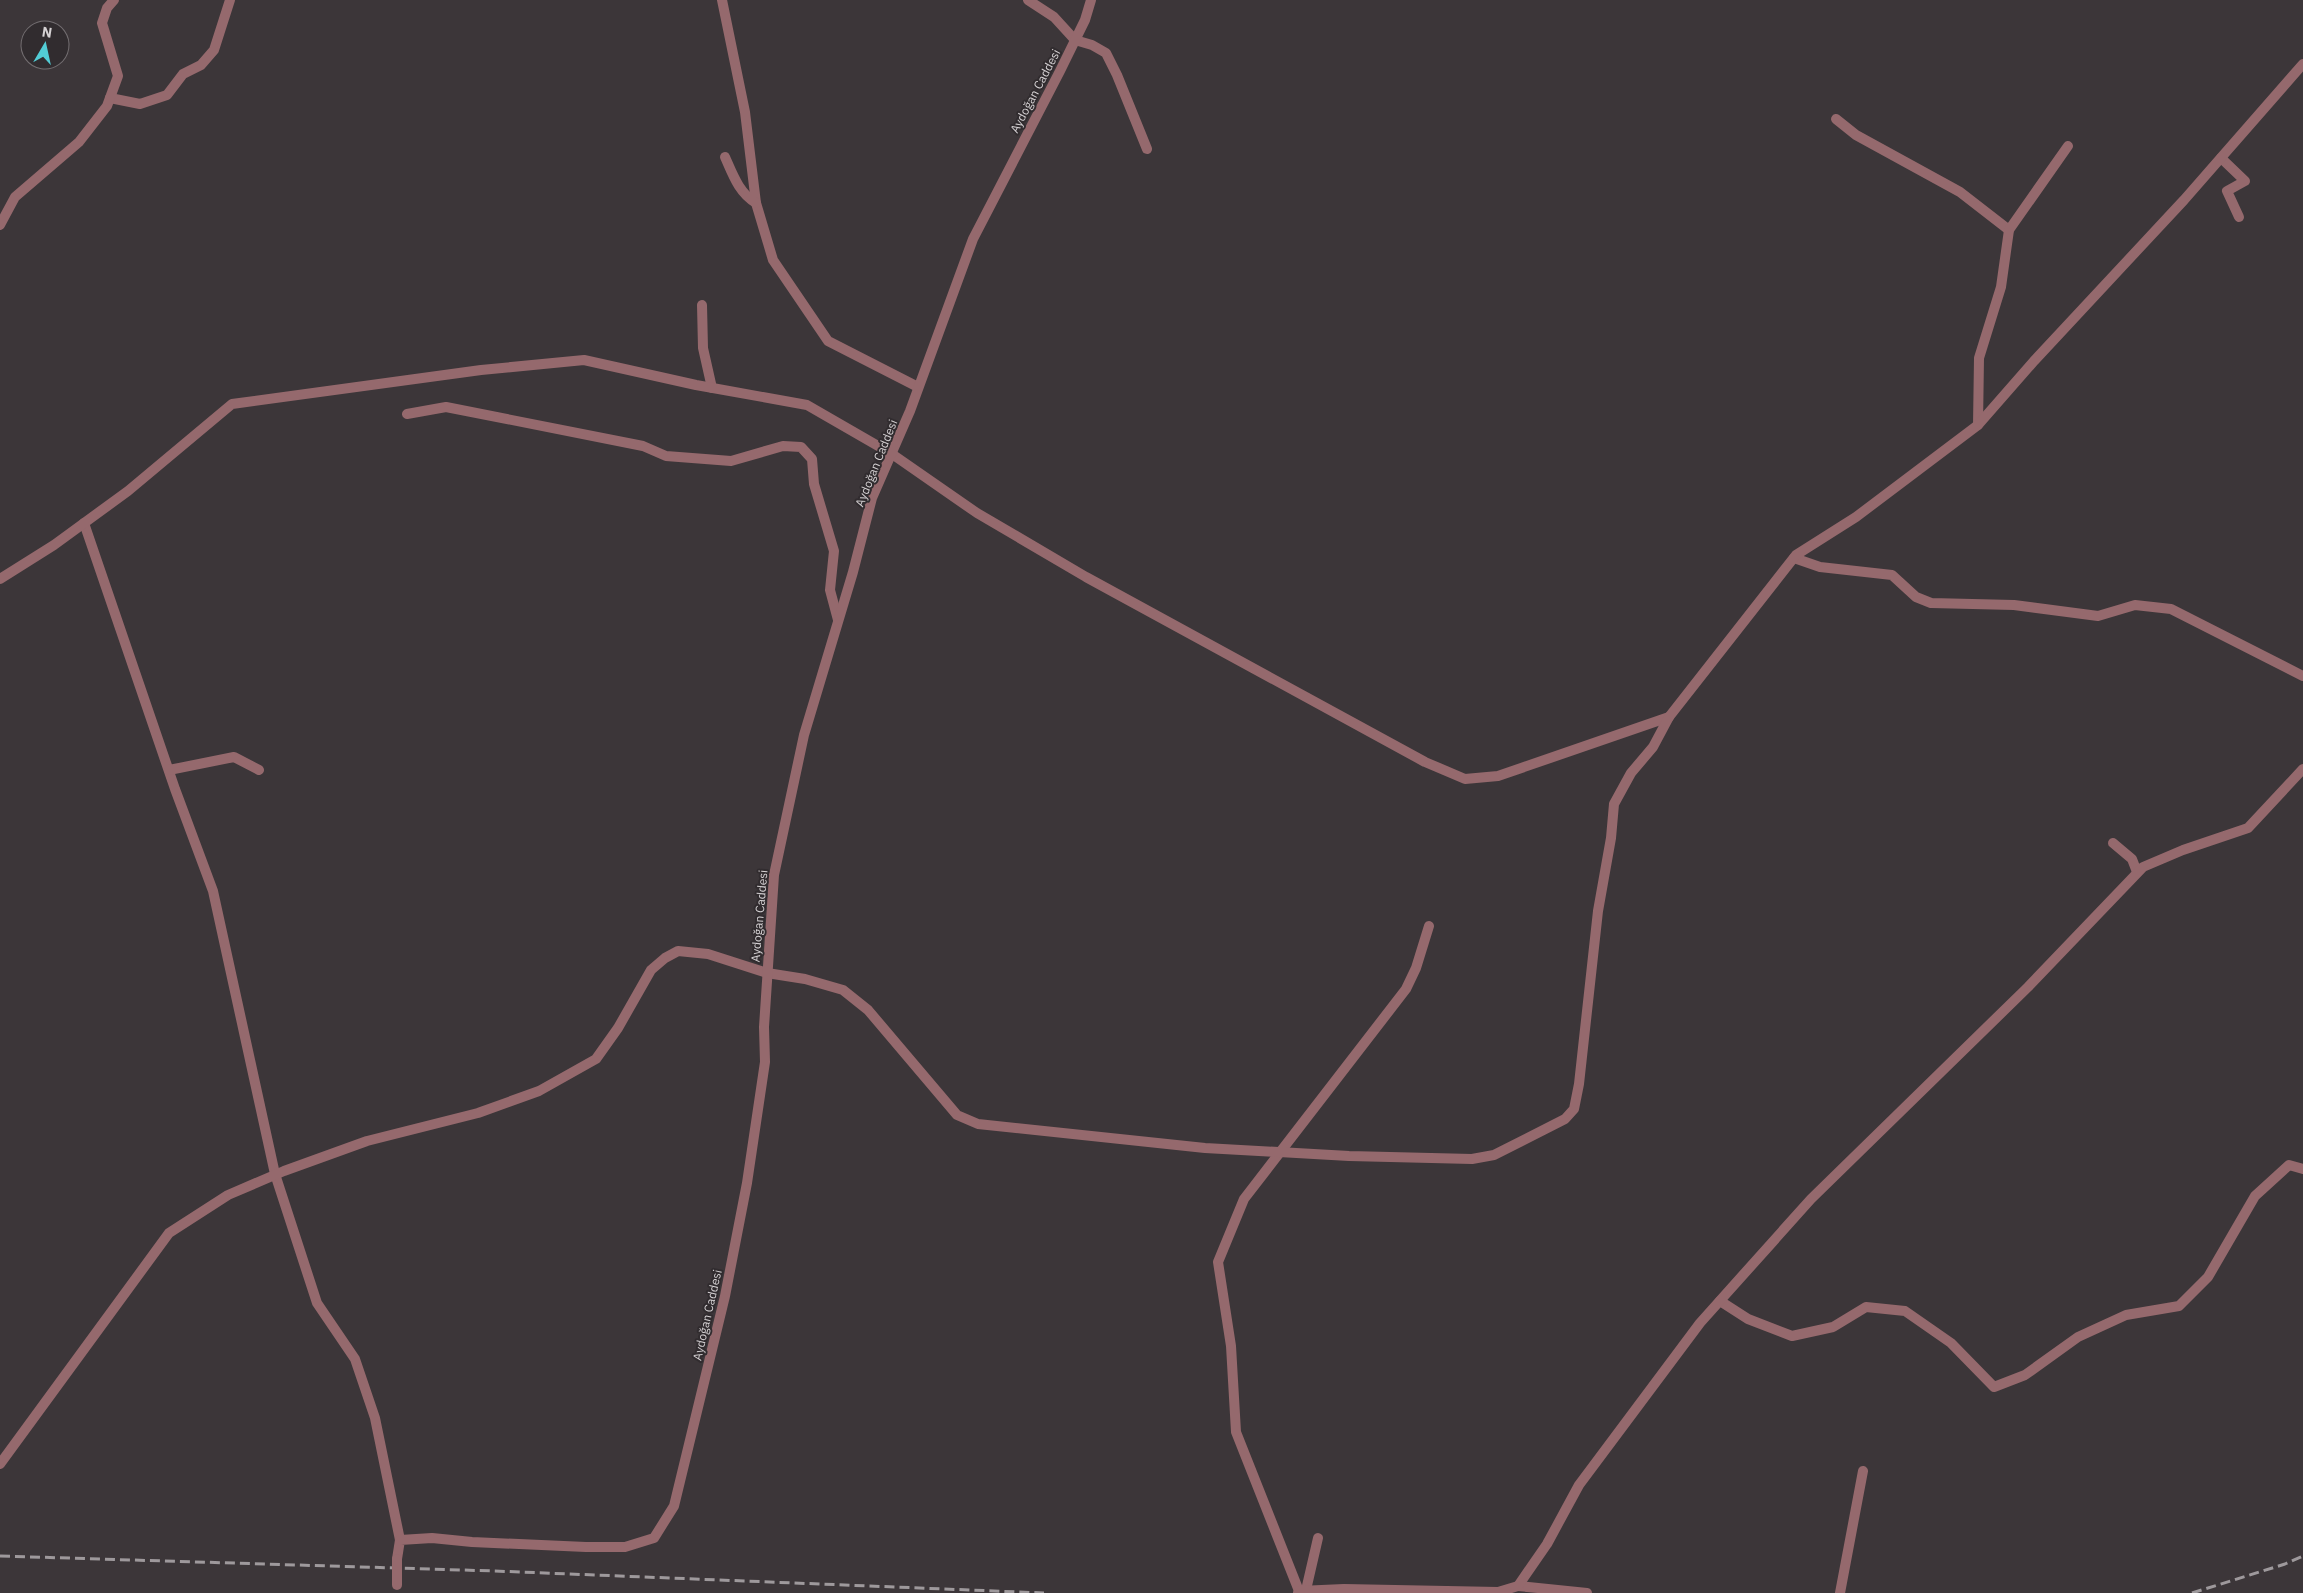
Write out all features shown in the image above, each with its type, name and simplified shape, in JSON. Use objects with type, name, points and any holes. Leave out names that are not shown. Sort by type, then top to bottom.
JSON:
[{"type":"street","points":[[0,225],[15,197],[79,142],[107,106],[118,76],[102,23],[107,8],[114,0]]},
{"type":"street","points":[[110,98],[140,104],[167,95],[183,74],[201,65],[214,50],[230,0]]},
{"type":"street","points":[[722,0],[745,112],[756,203],[773,260],[828,341],[875,367],[918,387]]},
{"type":"street","points":[[1028,0],[1054,17],[1075,40],[1092,45],[1106,53],[1117,75],[1146,149]]},
{"type":"street","name":"Aydoğan Caddesi","points":[[400,1540],[432,1538],[472,1542],[586,1547],[625,1546],[654,1538],[674,1506],[725,1296],[747,1182],[765,1062],[767,973],[774,875],[804,735],[872,498],[910,411],[973,239],[1075,40],[1091,0]]},
{"type":"street","points":[[0,1464],[169,1233],[228,1195],[275,1174],[367,1141],[478,1113],[547,1087],[596,1059],[618,1028],[651,970],[665,958],[678,951],[708,954],[767,973],[805,979],[843,990],[868,1010],[957,1115],[978,1124],[1205,1148],[1349,1156],[1472,1159],[1494,1155],[1565,1119],[1574,1109],[1579,1084],[1598,911],[1611,838],[1614,804],[1631,773],[1653,747],[1669,717],[1794,558],[1856,517],[1978,425],[2221,158],[2303,64]]},
{"type":"street","points":[[1836,119],[1856,135],[1960,192],[2009,230]]},
{"type":"street","points":[[1978,425],[1979,358],[2001,287],[2009,230],[2068,146]]},
{"type":"street","points":[[725,157],[739,187],[746,197],[756,203]]},
{"type":"street","points":[[2221,158],[2245,181],[2227,191],[2239,217]]},
{"type":"street","points":[[702,305],[703,348],[712,388]]},
{"type":"street","points":[[0,579],[54,545],[128,491],[232,404],[463,373],[584,360],[712,388],[807,405],[892,454],[977,513],[1095,582],[1425,762],[1465,779],[1498,776],[1669,717]]},
{"type":"street","points":[[407,414],[446,407],[643,446],[666,456],[731,461],[783,446],[801,447],[812,458],[814,484],[834,551],[830,590],[838,620]]},
{"type":"street","points":[[84,522],[168,770],[213,891],[246,1034],[275,1174],[317,1303],[355,1359],[375,1418],[400,1540],[397,1559],[398,1589]]},
{"type":"street","points":[[1794,558],[1820,567],[1892,574],[1916,597],[1931,603],[2014,605],[2098,616],[2135,605],[2171,609],[2303,676]]},
{"type":"street","points":[[168,770],[234,757],[259,770]]},
{"type":"street","points":[[1518,1586],[1547,1544],[1579,1485],[1700,1323],[1811,1199],[2028,987],[2137,872],[2143,867],[2183,850],[2248,828],[2303,769]]},
{"type":"street","points":[[2113,843],[2132,860],[2137,872]]},
{"type":"street","points":[[1301,1591],[1236,1432],[1231,1346],[1218,1262],[1244,1199],[1406,989],[1416,968],[1428,926]]},
{"type":"street","points":[[1720,1301],[1748,1319],[1792,1336],[1833,1327],[1866,1307],[1905,1311],[1951,1343],[1994,1387],[2025,1375],[2078,1337],[2126,1315],[2179,1306],[2208,1277],[2255,1196],[2289,1165],[2303,1168]]},
{"type":"street","points":[[1840,1593],[1863,1471]]},
{"type":"street","points":[[1301,1591],[1318,1538]]},
{"type":"street","points":[[1301,1591],[1344,1589],[1498,1592],[1518,1586],[1587,1593]]},
{"type":"railway","points":[[0,1556],[495,1571],[1044,1593]]},
{"type":"railway","points":[[2192,1593],[2285,1564],[2303,1556]]}]
